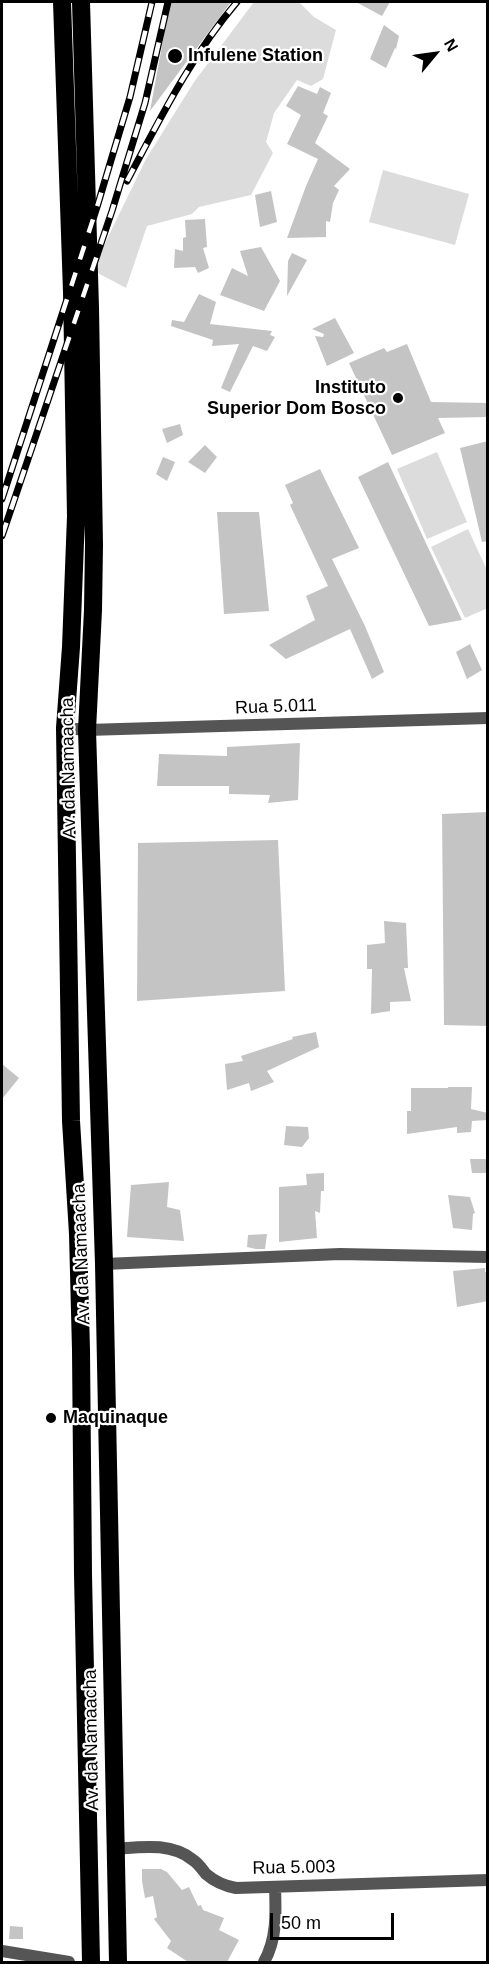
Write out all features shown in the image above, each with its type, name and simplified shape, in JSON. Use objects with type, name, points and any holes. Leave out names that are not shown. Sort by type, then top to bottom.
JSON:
[{"type":"highway","name":"Av. da Namaacha","points":[[62,2],[72,292],[76,516],[65,728],[71,1121],[78,1234],[80,1327],[91,1962]]},
{"type":"highway","name":"Av. da Namaacha","points":[[81,2],[94,545],[87,730],[104,1264],[118,1962]]},
{"type":"street","name":"Rua 5.011","points":[[65,728],[87,730],[488,718]]},
{"type":"street","points":[[104,1264],[340,1254],[488,1257]]},
{"type":"street","name":"Rua 5.003","points":[[115,1849],[158,1847],[176,1850],[194,1860],[207,1875],[226,1886],[236,1888],[488,1880]]},
{"type":"street","points":[[264,1962],[276,1923],[275,1887]]},
{"type":"street","points":[[2,1951],[69,1962]]},
{"type":"shaded area","points":[[254,2],[299,2],[314,17],[336,30],[323,79],[311,86],[297,80],[274,113],[266,142],[273,153],[251,195],[199,207],[192,214],[147,226],[126,288],[92,270],[146,159],[194,82]]},
{"type":"shaded area","points":[[383,170],[469,194],[455,245],[369,222]]},
{"type":"shaded area","points":[[437,452],[467,522],[427,539],[397,469]]},
{"type":"shaded area","points":[[468,529],[487,570],[488,608],[465,618],[431,547]]},
{"type":"building","name":"Infulene Station","points":[[170,2],[231,2],[150,111]]},
{"type":"building","points":[[356,2],[390,2],[382,16]]},
{"type":"building","points":[[384,25],[399,36],[396,49],[386,68],[370,59]]},
{"type":"building","points":[[298,86],[317,94],[320,87],[331,93],[323,113],[328,116],[315,143],[350,169],[334,186],[339,190],[333,203],[330,222],[326,221],[326,237],[287,238],[318,159],[287,144],[301,115],[286,106]]},
{"type":"building","points":[[271,191],[277,222],[260,227],[255,195]]},
{"type":"building","points":[[205,219],[207,247],[203,248],[209,268],[198,273],[195,267],[174,268],[175,249],[183,251],[183,238],[186,237],[185,220]]},
{"type":"building","points":[[261,247],[280,281],[264,311],[220,295],[232,268],[248,276],[240,251]]},
{"type":"building","points":[[292,253],[307,260],[287,296],[288,261]]},
{"type":"building","points":[[199,294],[216,302],[210,324],[272,331],[270,335],[275,337],[267,351],[253,346],[230,392],[221,388],[239,344],[212,346],[213,340],[171,326],[172,320],[184,322]]},
{"type":"building","points":[[335,318],[354,353],[327,366],[315,336],[323,337],[324,334],[312,329]]},
{"type":"building","name":"Instituto Superior Dom Bosco","points":[[407,344],[431,402],[488,403],[488,417],[438,418],[445,433],[392,455],[349,363],[384,348],[387,352]]},
{"type":"building","points":[[180,424],[183,435],[167,443],[162,429]]},
{"type":"building","points":[[488,441],[488,541],[482,542],[460,448]]},
{"type":"building","points":[[205,445],[217,457],[205,473],[188,462]]},
{"type":"building","points":[[163,457],[175,462],[167,481],[156,474]]},
{"type":"building","name":"Instituto Superior Dom Bosco","points":[[388,462],[462,620],[429,626],[358,477]]},
{"type":"building","points":[[320,469],[359,548],[332,559],[365,626],[384,672],[372,679],[350,629],[286,659],[269,645],[315,620],[306,596],[328,586],[290,505],[293,503],[285,485]]},
{"type":"building","points":[[217,512],[259,512],[269,611],[224,614]]},
{"type":"building","points":[[470,644],[482,670],[467,679],[456,652]]},
{"type":"building","points":[[300,743],[298,800],[268,803],[270,795],[229,794],[229,786],[157,786],[159,754],[227,756],[227,747]]},
{"type":"building","points":[[488,812],[488,1026],[444,1025],[442,814]]},
{"type":"building","points":[[278,840],[285,991],[137,1001],[138,843]]},
{"type":"building","points":[[384,921],[406,923],[408,968],[404,968],[411,1001],[390,1002],[390,1011],[371,1014],[372,969],[367,969],[367,945],[385,943]]},
{"type":"building","points":[[316,1032],[319,1047],[267,1071],[274,1082],[251,1091],[249,1083],[227,1090],[225,1064],[243,1061],[241,1056],[293,1039],[292,1037]]},
{"type":"building","points":[[2,1064],[19,1078],[2,1099]]},
{"type":"building","points":[[472,1087],[471,1109],[488,1113],[488,1120],[472,1121],[471,1132],[457,1133],[457,1127],[407,1134],[407,1111],[411,1111],[411,1088]]},
{"type":"building","points":[[286,1126],[308,1127],[309,1138],[302,1147],[284,1145]]},
{"type":"building","points":[[470,1159],[488,1159],[488,1173],[472,1173]]},
{"type":"building","points":[[324,1173],[320,1213],[315,1211],[317,1238],[279,1242],[279,1187],[307,1185],[306,1174]]},
{"type":"building","points":[[169,1182],[167,1207],[180,1210],[184,1241],[127,1237],[131,1185]]},
{"type":"building","points":[[448,1195],[470,1197],[475,1213],[472,1230],[453,1228]]},
{"type":"building","points":[[267,1234],[265,1249],[247,1247],[248,1235]]},
{"type":"building","points":[[485,1268],[485,1272],[488,1273],[488,1301],[457,1307],[453,1271]]},
{"type":"building","points":[[142,1869],[161,1869],[167,1872],[182,1890],[189,1887],[198,1906],[201,1905],[203,1910],[224,1918],[219,1930],[239,1940],[227,1962],[188,1962],[167,1948],[171,1941],[154,1919],[157,1917],[153,1896],[145,1898]]},
{"type":"building","points":[[10,1926],[23,1927],[23,1939],[9,1939]]},
{"type":"railway","points":[[2,499],[97,207],[130,97],[152,2]]},
{"type":"railway","points":[[2,536],[112,211],[145,103],[168,2]]},
{"type":"railway","points":[[127,181],[191,66],[237,2]]},
{"type":"place","name":"Infulene Station","points":[[175,56]]},
{"type":"place","name":"Instituto Superior Dom Bosco","points":[[398,398]]},
{"type":"place","name":"Maquinaque","points":[[51,1418]]}]
